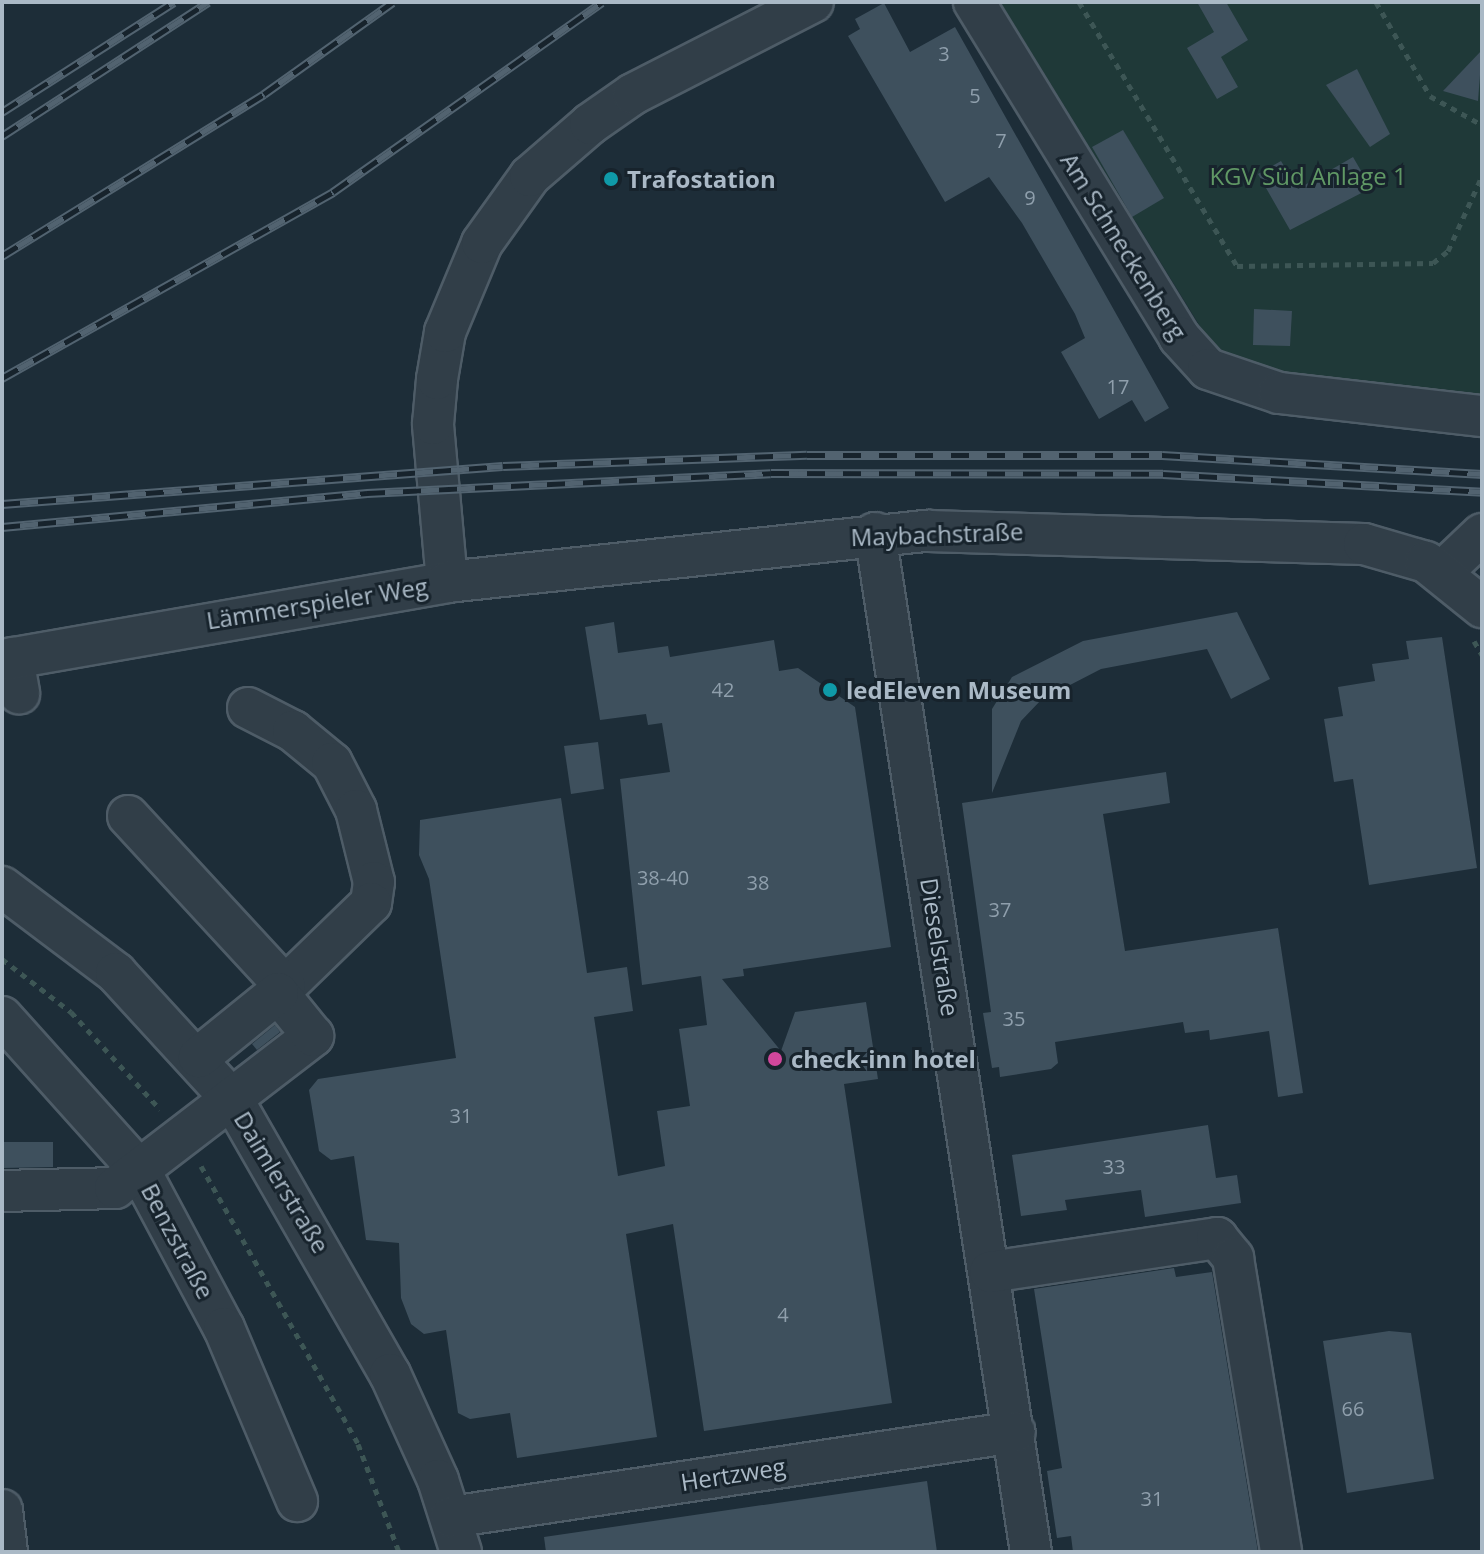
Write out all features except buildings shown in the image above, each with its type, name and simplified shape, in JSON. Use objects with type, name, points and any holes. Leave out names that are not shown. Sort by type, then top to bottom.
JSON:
[{"type":"street","name":"Lämmerspieler Weg","points":[[12,670],[447,582],[433,439],[437,379],[445,332],[482,243],[530,176],[590,124],[661,79],[813,2]]},
{"type":"street","name":"Am Schneckenberg","points":[[974,2],[1179,337],[1208,369],[1279,393],[1482,416]]},
{"type":"street","name":"Maybachstraße","points":[[447,582],[875,533],[1318,540],[1434,567]]},
{"type":"street","name":"Dieselstraße","points":[[875,533],[1031,1552]]},
{"type":"street","points":[[1482,534],[1434,567],[1482,607]]},
{"type":"street","points":[[199,1057],[281,990],[371,903],[374,882],[356,810],[332,763],[248,708]]},
{"type":"street","points":[[2,1191],[115,1188],[234,1102],[313,1036],[281,990],[128,816]]},
{"type":"street","name":"Daimlerstraße","points":[[2,887],[94,954],[199,1057],[234,1102],[390,1374],[456,1534]]},
{"type":"street","name":"Benzstraße","points":[[2,1017],[140,1171],[224,1328],[297,1501]]},
{"type":"street","points":[[990,1272],[1217,1238],[1233,1258],[1281,1552]]},
{"type":"street","name":"Hertzweg","points":[[456,1534],[1015,1432]]},
{"type":"street","points":[[2,1510],[7,1552]]},
{"type":"path","points":[[1079,2],[1237,266],[1433,263],[1448,251],[1482,176]]},
{"type":"path","points":[[1376,2],[1430,96],[1482,125]]},
{"type":"path","points":[[2,959],[71,1012],[167,1118]]},
{"type":"path","points":[[195,1155],[358,1444],[399,1552]]},
{"type":"green space","name":"KGV Süd Anlage 1","points":[[1000,2],[1482,2],[1482,395],[1251,370],[1219,357]]},
{"type":"railway","points":[[2,112],[174,2]]},
{"type":"railway","points":[[2,136],[208,2]]},
{"type":"railway","points":[[2,256],[264,94],[393,2]]},
{"type":"railway","points":[[2,378],[333,192],[602,2]]},
{"type":"railway","points":[[2,504],[503,466],[807,455],[1162,455],[1482,474]]},
{"type":"railway","points":[[2,527],[367,493],[771,473],[1163,474],[1482,492]]},
{"type":"place","name":"Trafostation","points":[[611,179]]},
{"type":"place","name":"ledEleven Museum","points":[[830,690]]},
{"type":"place","name":"check-inn hotel","points":[[775,1059]]}]
